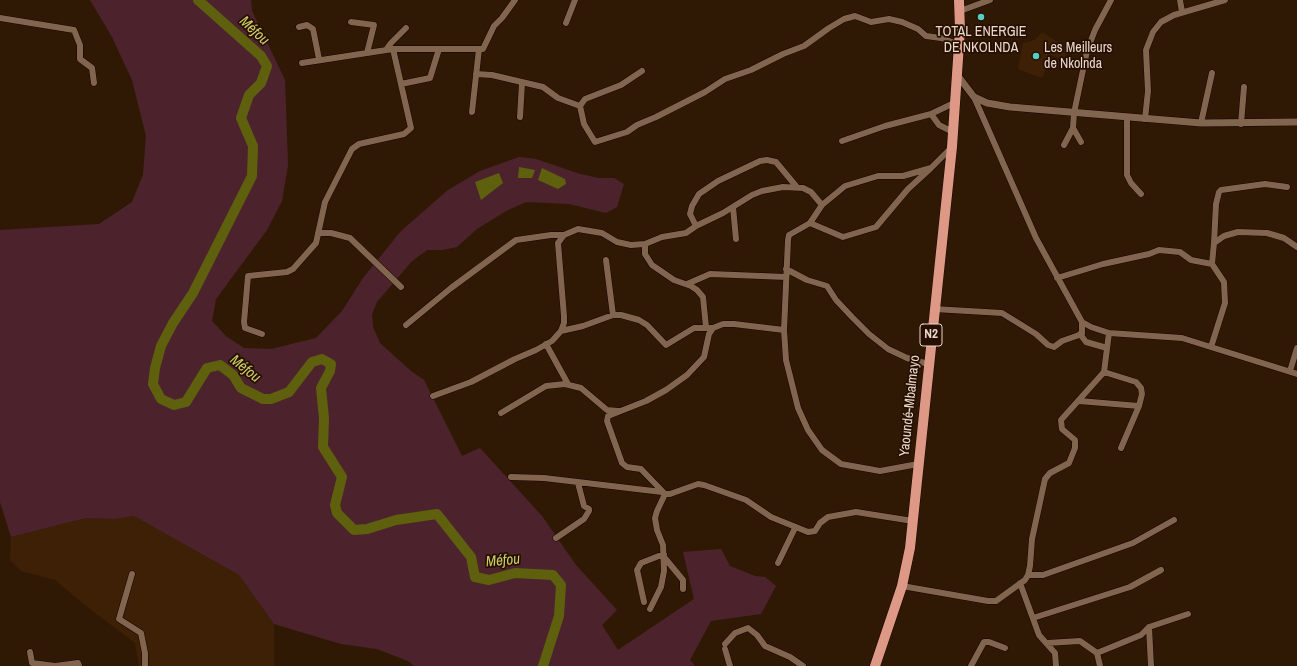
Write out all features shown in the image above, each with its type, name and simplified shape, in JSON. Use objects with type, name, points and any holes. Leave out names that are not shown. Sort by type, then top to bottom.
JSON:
[{"type":"highway","name":"Yaoundé-Mbalmayo","points":[[875,666],[902,586],[910,548],[928,364],[952,147],[960,45],[959,0]]},
{"type":"street","points":[[302,63],[318,59],[390,50],[483,49],[494,26],[515,0]]},
{"type":"street","points":[[566,23],[575,0]]},
{"type":"street","points":[[960,11],[990,0]]},
{"type":"street","points":[[1064,145],[1073,128],[1074,113],[1087,51],[1095,30],[1111,0]]},
{"type":"street","points":[[1180,0],[1182,12]]},
{"type":"street","points":[[1145,119],[1148,91],[1146,50],[1153,32],[1161,22],[1174,15],[1225,0]]},
{"type":"street","points":[[642,72],[621,85],[585,99],[580,106],[584,124],[595,142],[614,136],[656,117],[705,92],[725,79],[751,70],[783,54],[804,46],[844,19],[855,16],[871,22],[889,19],[902,22],[918,29],[926,36],[941,38],[960,45]]},
{"type":"street","points":[[0,18],[74,30],[80,45],[80,59],[92,68],[94,83]]},
{"type":"street","points":[[351,22],[374,25],[367,53]]},
{"type":"street","points":[[299,27],[307,25],[313,29],[318,59]]},
{"type":"street","points":[[262,334],[245,328],[244,322],[248,276],[287,272],[293,269],[316,243],[325,202],[352,148],[359,144],[404,134],[411,128],[401,84],[390,50],[391,43],[406,28]]},
{"type":"street","points":[[401,84],[430,78],[439,50]]},
{"type":"street","points":[[472,112],[479,50]]},
{"type":"street","points":[[1201,123],[1212,73]]},
{"type":"street","points":[[476,74],[492,75],[543,87],[558,98],[580,106]]},
{"type":"street","points":[[934,308],[1002,313],[1036,334],[1048,345],[1054,347],[1062,341],[1082,334],[1082,322],[1057,278],[1017,198],[974,97],[958,76]]},
{"type":"street","points":[[520,117],[522,83]]},
{"type":"street","points":[[1241,124],[1244,88]]},
{"type":"street","points":[[974,97],[987,103],[1010,107],[1127,118],[1241,124],[1297,122]]},
{"type":"street","points":[[842,141],[885,126],[931,114],[956,102]]},
{"type":"street","points":[[931,114],[939,125],[953,132]]},
{"type":"street","points":[[1127,118],[1127,175],[1141,194]]},
{"type":"street","points":[[1073,128],[1081,142]]},
{"type":"street","points":[[810,224],[843,237],[876,227],[908,189],[952,147]]},
{"type":"street","points":[[696,226],[690,214],[692,206],[699,194],[718,181],[760,161],[767,160],[776,162],[796,186],[811,192],[822,204]]},
{"type":"street","points":[[918,464],[880,471],[841,464],[822,450],[808,430],[794,395],[786,360],[784,330],[786,269],[789,235],[810,224],[822,204],[845,186],[878,176],[903,176],[931,168]]},
{"type":"street","points":[[1211,347],[1226,303],[1224,282],[1212,264],[1217,197],[1221,190],[1265,184],[1287,187]]},
{"type":"street","points":[[406,325],[434,304],[438,298],[516,240],[551,234],[564,235],[578,229],[602,233],[617,242],[631,245],[645,244],[662,237],[686,233],[696,226],[762,191],[796,186]]},
{"type":"street","points":[[733,207],[736,239]]},
{"type":"street","points":[[1214,243],[1224,236],[1238,232],[1267,234],[1284,238],[1297,246]]},
{"type":"street","points":[[318,233],[331,233],[350,238],[401,287]]},
{"type":"street","points":[[561,331],[564,323],[564,316],[558,243],[564,235]]},
{"type":"street","points":[[645,244],[645,254],[652,265],[674,280],[687,284],[698,290],[703,297],[706,327]]},
{"type":"street","points":[[1057,278],[1103,264],[1149,254],[1159,250],[1180,252],[1191,260],[1212,264]]},
{"type":"street","points":[[606,260],[613,315]]},
{"type":"street","points":[[786,269],[807,280],[827,286],[836,300],[868,334],[888,349],[907,358],[928,364]]},
{"type":"street","points":[[687,284],[710,274],[786,277]]},
{"type":"street","points":[[433,396],[471,382],[546,344],[561,331],[582,326],[613,315],[621,315],[639,320],[666,345],[694,328],[713,328],[723,324],[784,330]]},
{"type":"street","points":[[1082,322],[1091,327],[1109,333],[1182,338],[1297,374]]},
{"type":"street","points":[[663,493],[641,469],[627,467],[622,463],[607,421],[608,416],[620,412],[666,390],[688,375],[704,357],[709,334],[713,328]]},
{"type":"street","points":[[902,586],[992,601],[1003,597],[1028,575],[1032,539],[1044,479],[1050,473],[1069,463],[1075,448],[1075,440],[1062,429],[1061,420],[1104,372],[1109,333]]},
{"type":"street","points":[[1080,334],[1086,342],[1107,348]]},
{"type":"street","points":[[546,344],[568,384]]},
{"type":"street","points":[[1290,371],[1297,348]]},
{"type":"street","points":[[1104,372],[1136,382],[1141,388],[1142,394],[1139,406],[1121,448]]},
{"type":"street","points":[[501,413],[546,386],[557,384],[568,384],[581,388],[607,410],[620,412]]},
{"type":"street","points":[[1079,401],[1139,406]]},
{"type":"street","points":[[511,477],[544,478],[670,494],[698,484],[708,486],[746,500],[771,517],[795,528],[812,532],[828,517],[856,512],[913,521]]},
{"type":"street","points":[[556,538],[584,519],[589,511],[589,509],[584,506],[578,483]]},
{"type":"street","points":[[650,609],[661,587],[664,556],[656,518],[663,493]]},
{"type":"street","points":[[1028,575],[1043,575],[1133,542],[1174,520]]},
{"type":"street","points":[[778,564],[795,528]]},
{"type":"street","points":[[664,556],[683,580],[683,589]]},
{"type":"street","points":[[644,602],[637,570],[641,563],[664,556]]},
{"type":"street","points":[[1033,618],[1130,587],[1160,570]]},
{"type":"street","points":[[132,574],[119,619],[141,633],[145,653],[145,666]]},
{"type":"street","points":[[1020,583],[1039,635],[1055,653],[1056,666]]},
{"type":"street","points":[[1097,653],[1141,635],[1148,627],[1188,614]]},
{"type":"street","points":[[1148,627],[1151,666]]},
{"type":"street","points":[[730,666],[725,646],[735,632],[748,628],[757,635],[765,646],[790,657],[804,666]]},
{"type":"street","points":[[1047,643],[1080,641],[1097,653],[1100,666]]},
{"type":"street","points":[[971,666],[984,642],[990,642],[1005,648]]},
{"type":"street","points":[[30,652],[32,663],[55,666],[78,663],[79,666]]},
{"type":"shaded area","points":[[90,0],[251,0],[252,11],[285,80],[288,165],[282,201],[267,230],[216,299],[212,321],[226,336],[244,348],[271,349],[316,338],[342,311],[363,278],[401,231],[448,190],[480,171],[519,157],[536,159],[580,174],[599,178],[614,178],[624,184],[617,207],[606,213],[569,204],[526,202],[506,211],[477,229],[457,247],[443,250],[427,250],[412,261],[377,302],[372,314],[373,327],[380,343],[411,371],[424,380],[462,456],[480,448],[542,516],[576,565],[617,610],[602,625],[618,650],[694,599],[683,552],[721,549],[730,566],[755,576],[765,577],[776,586],[761,614],[711,621],[690,660],[695,666],[414,666],[408,661],[377,649],[341,644],[274,624],[239,575],[134,516],[114,519],[86,518],[11,537],[0,502],[0,230],[99,224],[132,202],[143,175],[146,136],[132,80],[112,37]]},
{"type":"shaded area","name":"Les Meilleurs de Nkolnda","points":[[1042,32],[1068,49],[1064,60],[1051,55],[1042,78],[1018,69],[1023,43],[1035,40]]},
{"type":"shaded area","points":[[519,167],[535,170],[532,178],[518,178]]},
{"type":"shaded area","points":[[542,168],[565,179],[566,184],[558,189],[538,180]]},
{"type":"shaded area","points":[[499,173],[503,183],[481,200],[475,182]]},
{"type":"shaded area","points":[[134,516],[239,575],[274,624],[274,666],[139,666],[135,643],[86,606],[55,580],[21,571],[10,560],[11,537],[86,518],[114,519]]},
{"type":"waterway","name":"Méfou","points":[[198,0],[261,56],[267,66],[261,83],[249,95],[241,118],[253,146],[252,176],[193,293],[173,323],[161,346],[155,368],[153,384],[161,399],[174,405],[186,402],[207,368],[220,365],[233,375],[241,388],[263,399],[271,399],[289,392],[312,362],[322,359],[331,364],[330,371],[321,388],[324,418],[323,447],[342,477],[335,505],[337,513],[354,530],[367,529],[396,520],[437,514],[471,557],[475,577],[489,580],[515,573],[553,575],[561,585],[559,616],[543,666]]},
{"type":"place","name":"TOTAL ENERGIE DE NKOLNDA","points":[[981,17]]},
{"type":"place","name":"Les Meilleurs de Nkolnda","points":[[1036,56]]}]
